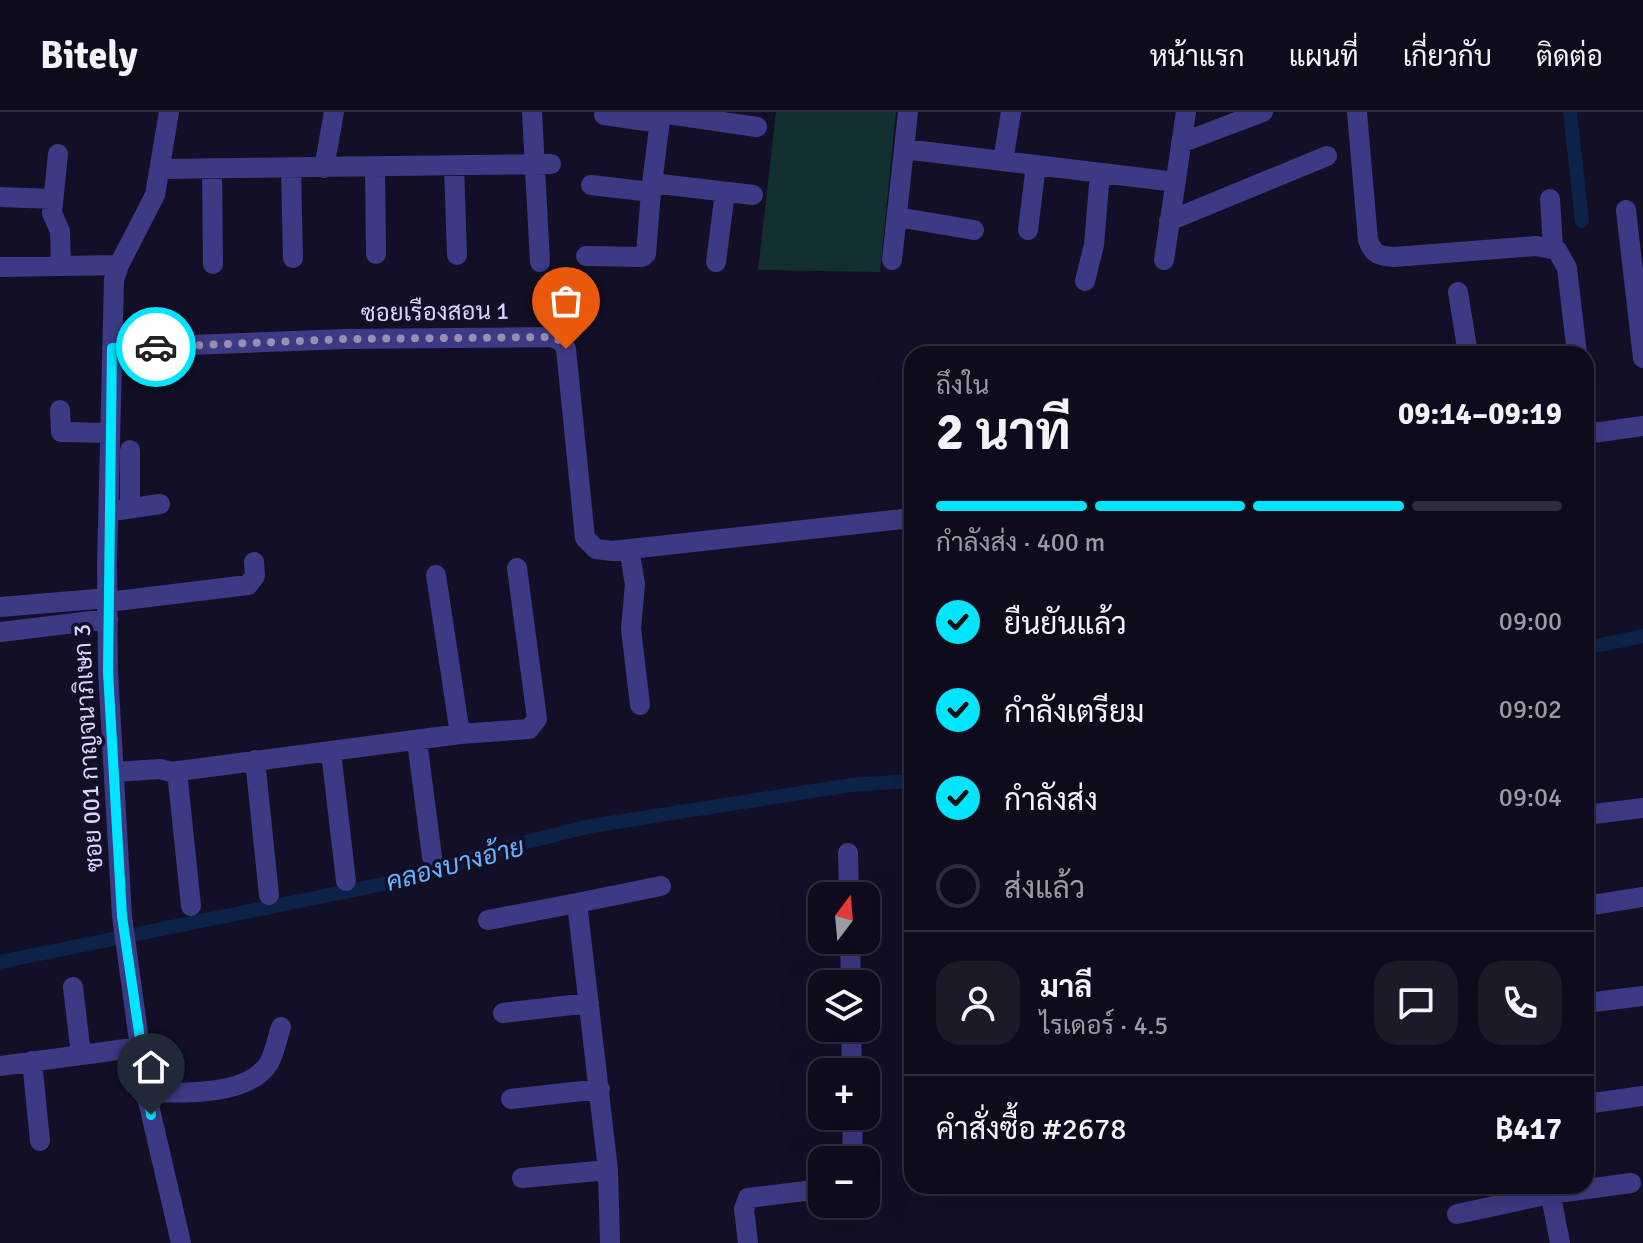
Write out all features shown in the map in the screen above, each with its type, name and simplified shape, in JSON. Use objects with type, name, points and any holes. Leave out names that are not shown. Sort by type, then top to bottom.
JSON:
[{"type":"street","name":"ซอย 001 กาญจนาภิเษก 3","points":[[169,112],[155,195],[114,280],[108,512],[108,672],[122,916],[146,1092],[181,1243]]},
{"type":"street","points":[[324,168],[334,112]]},
{"type":"street","points":[[532,112],[543,164],[540,262]]},
{"type":"street","points":[[892,260],[908,112]]},
{"type":"street","points":[[1003,161],[1011,112]]},
{"type":"street","points":[[1164,260],[1185,112]]},
{"type":"street","points":[[1181,143],[1263,112]]},
{"type":"street","points":[[1357,112],[1371,251],[1379,256],[1394,257],[1536,246],[1553,248],[1564,258],[1567,268],[1576,346]]},
{"type":"street","points":[[604,115],[660,116],[757,127]]},
{"type":"street","points":[[586,256],[642,257],[646,254],[660,116]]},
{"type":"street","points":[[904,149],[1176,182]]},
{"type":"street","points":[[58,154],[52,213],[60,231],[61,266]]},
{"type":"street","points":[[1169,221],[1327,156]]},
{"type":"street","points":[[161,169],[543,164]]},
{"type":"street","points":[[1028,230],[1036,165]]},
{"type":"street","points":[[454,166],[457,255]]},
{"type":"street","points":[[375,167],[376,254]]},
{"type":"street","points":[[291,168],[293,258]]},
{"type":"street","points":[[212,169],[213,264]]},
{"type":"street","points":[[1085,281],[1094,245],[1100,173]]},
{"type":"street","points":[[591,185],[753,195]]},
{"type":"street","points":[[716,262],[725,192]]},
{"type":"street","points":[[0,197],[53,199]]},
{"type":"street","points":[[1550,199],[1553,248]]},
{"type":"street","points":[[1626,210],[1643,358]]},
{"type":"street","points":[[897,217],[974,230]]},
{"type":"street","points":[[0,267],[119,265]]},
{"type":"street","points":[[1458,292],[1467,346]]},
{"type":"street","name":"ซอยเรืองสอน 1","points":[[112,348],[345,339],[552,337],[561,341],[566,349],[585,538],[596,549],[612,551],[904,519]]},
{"type":"street","points":[[60,410],[61,432],[110,433]]},
{"type":"street","points":[[1594,433],[1643,426]]},
{"type":"street","points":[[130,450],[130,509]]},
{"type":"street","points":[[108,512],[160,504]]},
{"type":"street","points":[[629,549],[635,584],[631,629],[640,705]]},
{"type":"street","points":[[0,632],[108,606],[248,585],[255,576],[254,562]]},
{"type":"street","points":[[116,778],[160,769],[174,772],[460,734],[529,729],[537,719],[517,568]]},
{"type":"street","points":[[436,575],[460,734]]},
{"type":"street","points":[[0,607],[108,606]]},
{"type":"street","points":[[417,741],[432,857]]},
{"type":"street","points":[[331,752],[346,881]]},
{"type":"street","points":[[255,760],[269,895]]},
{"type":"street","points":[[174,772],[191,906]]},
{"type":"street","points":[[1594,814],[1643,808]]},
{"type":"street","points":[[848,853],[849,882]]},
{"type":"street","points":[[488,920],[661,886]]},
{"type":"street","points":[[1594,905],[1643,897]]},
{"type":"street","points":[[577,903],[608,1170],[610,1243]]},
{"type":"street","points":[[73,987],[81,1055]]},
{"type":"street","points":[[1594,1002],[1643,996]]},
{"type":"street","points":[[503,1013],[589,1003]]},
{"type":"street","points":[[146,1092],[208,1092],[248,1079],[263,1070],[269,1062],[281,1027]]},
{"type":"street","points":[[0,1066],[140,1047]]},
{"type":"street","points":[[32,1061],[40,1141]]},
{"type":"street","points":[[511,1099],[600,1089]]},
{"type":"street","points":[[1594,1103],[1643,1096]]},
{"type":"street","points":[[522,1178],[608,1170]]},
{"type":"street","points":[[1594,1186],[1631,1183]]},
{"type":"street","points":[[748,1243],[744,1209],[748,1198],[808,1191]]},
{"type":"street","points":[[1457,1214],[1534,1194]]},
{"type":"street","points":[[1550,1194],[1560,1243]]},
{"type":"green space","points":[[776,112],[896,112],[880,272],[758,270]]},
{"type":"waterway","points":[[1570,112],[1582,221]]},
{"type":"waterway","name":"คลองบางอ้าย","points":[[1594,646],[1643,636]]},
{"type":"waterway","name":"คลองบางอ้าย","points":[[0,962],[398,881],[511,846],[591,826],[851,785],[904,782]]},
{"type":"way so far","points":[[156,347],[345,339],[552,337],[561,341],[566,349]]},
{"type":"route","points":[[151,1115],[122,916],[108,672],[107,565],[112,348],[156,347]]}]
